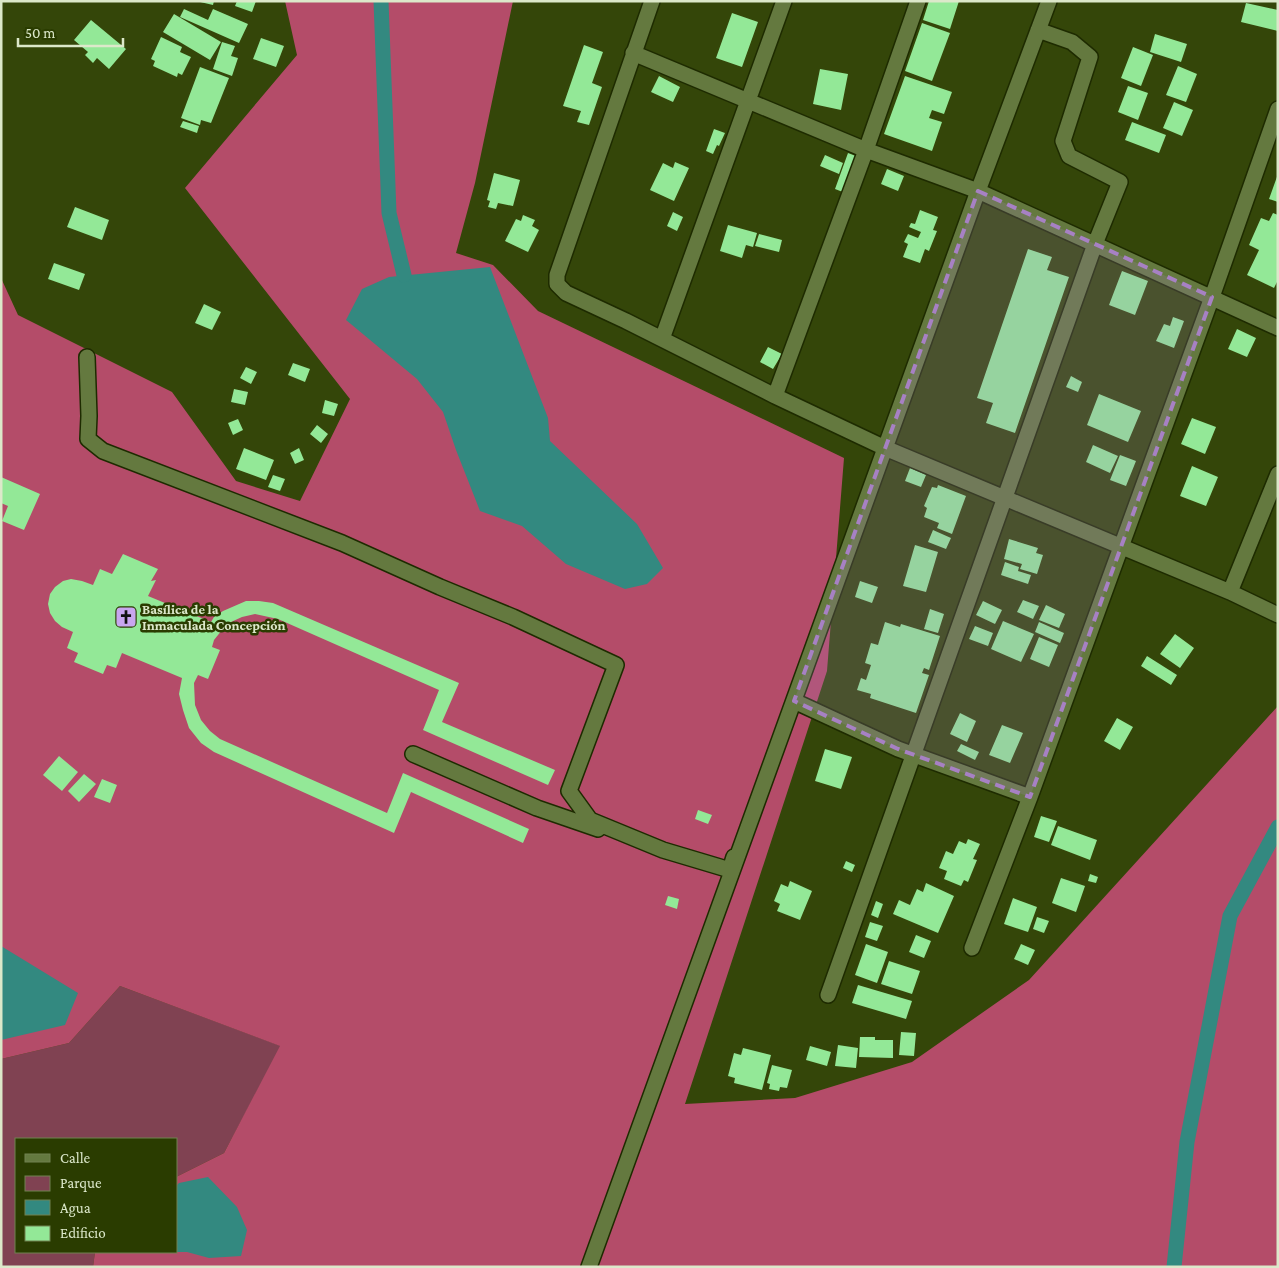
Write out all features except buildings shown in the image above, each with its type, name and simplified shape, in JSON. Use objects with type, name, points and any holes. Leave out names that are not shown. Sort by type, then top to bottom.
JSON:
[{"type":"street","points":[[652,1],[557,275],[558,284],[566,293],[885,448],[1230,592],[1278,615]]},
{"type":"street","points":[[662,339],[784,1]]},
{"type":"street","points":[[775,396],[866,150],[918,1]]},
{"type":"street","points":[[589,1267],[1048,1]]},
{"type":"street","points":[[828,995],[1095,244],[1120,182],[1070,156],[1063,140],[1090,58],[1072,42],[1038,30]]},
{"type":"street","points":[[633,53],[866,150],[978,191],[1278,328]]},
{"type":"street","points":[[972,948],[1030,797],[1212,297],[1278,109]]},
{"type":"street","points":[[87,356],[88,439],[103,451],[342,543],[513,617],[616,665],[569,791],[590,820],[663,850],[730,870],[759,784],[817,638]]},
{"type":"street","points":[[1230,592],[1278,474]]},
{"type":"street","points":[[794,701],[913,755],[1030,797]]},
{"type":"street","points":[[413,754],[537,808],[730,881]]},
{"type":"highlighted area","points":[[978,191],[1212,297],[1030,797],[898,749],[794,701]]},
{"type":"green space","points":[[120,986],[281,1046],[224,1153],[178,1176],[178,1138],[15,1138],[15,1253],[95,1253],[93,1267],[1,1267],[1,1059],[69,1043]]},
{"type":"shaded area","points":[[285,1],[513,1],[475,183],[456,253],[493,265],[538,311],[844,458],[827,671],[685,1104],[795,1098],[912,1062],[1029,980],[1278,706],[1278,1267],[93,1267],[95,1253],[178,1253],[178,1176],[224,1153],[280,1046],[120,986],[69,1043],[1,1059],[1,278],[18,315],[172,392],[236,481],[300,501],[350,399],[185,188],[297,55]]},
{"type":"water","points":[[490,267],[548,418],[550,441],[637,524],[663,568],[647,584],[625,589],[566,564],[522,526],[480,511],[443,412],[417,379],[346,320],[362,289],[389,277]]},
{"type":"water","points":[[1,946],[78,993],[65,1025],[1,1040]]},
{"type":"water","points":[[208,1177],[237,1207],[247,1230],[241,1256],[209,1258],[187,1252],[178,1252],[178,1184]]},
{"type":"waterway","points":[[381,1],[389,213],[404,275]]},
{"type":"waterway","points":[[1174,1267],[1187,1142],[1230,916],[1278,827]]},
{"type":"place","name":"Basílica de la Inmaculada Concepción","points":[[126,617]]}]
